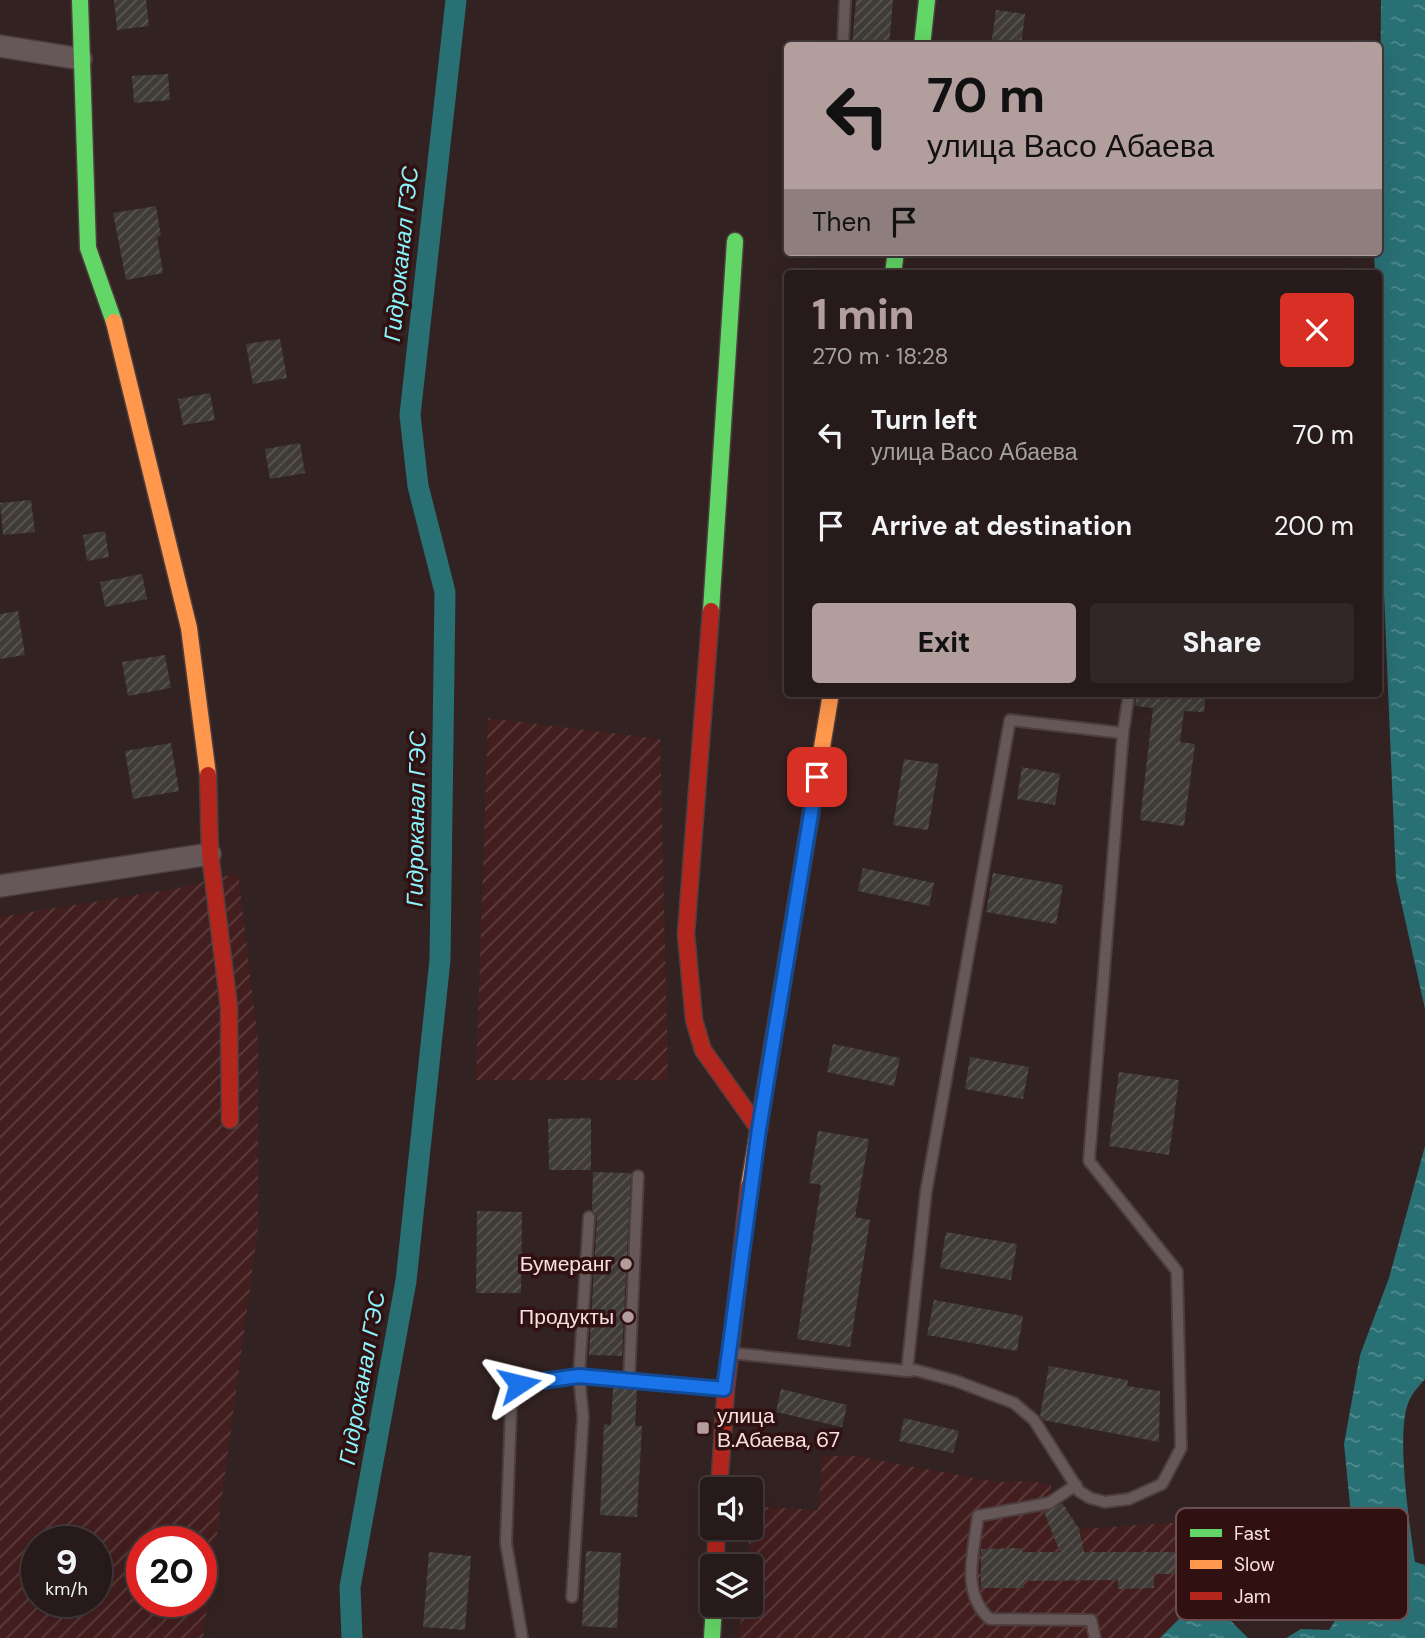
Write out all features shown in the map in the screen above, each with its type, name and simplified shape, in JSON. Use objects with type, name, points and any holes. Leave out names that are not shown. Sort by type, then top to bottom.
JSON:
[{"type":"street","points":[[80,0],[88,248],[119,338],[189,628],[208,764],[210,854],[229,1007],[230,1120]]},
{"type":"street","points":[[922,42],[926,0]]},
{"type":"street","points":[[0,47],[80,59]]},
{"type":"street","points":[[735,240],[705,708],[686,934],[694,1020],[703,1050],[759,1129]]},
{"type":"street","points":[[720,1477],[724,1389],[759,1129],[830,697]]},
{"type":"street","points":[[0,884],[210,854]]},
{"type":"street","points":[[712,1638],[713,1617]]},
{"type":"lane","points":[[843,42],[845,0]]},
{"type":"lane","points":[[729,1353],[915,1370],[956,1381],[1014,1403],[1034,1419],[1079,1490],[1098,1500],[1129,1499],[1162,1483],[1181,1448],[1177,1271],[1088,1161],[1122,733],[1128,697]]},
{"type":"lane","points":[[907,1371],[926,1192],[1010,720],[1122,733]]},
{"type":"lane","points":[[629,1381],[638,1175]]},
{"type":"lane","points":[[572,1597],[583,1417],[579,1376],[589,1217]]},
{"type":"lane","points":[[522,1637],[506,1543],[512,1408],[519,1384],[579,1376],[724,1389]]},
{"type":"lane","points":[[1076,1485],[1049,1503],[978,1516],[970,1586],[983,1612],[990,1619],[1091,1620],[1095,1638]]},
{"type":"shaded area","points":[[488,718],[660,739],[668,1080],[476,1080]]},
{"type":"shaded area","points":[[238,873],[258,1041],[258,1227],[217,1533],[217,1526],[126,1526],[126,1617],[206,1617],[203,1638],[0,1638],[0,917],[179,888]]},
{"type":"shaded area","points":[[823,1456],[855,1456],[997,1482],[1032,1481],[1051,1485],[1049,1503],[1060,1499],[1080,1529],[1176,1523],[1176,1620],[1201,1620],[1193,1638],[738,1638],[741,1617],[763,1617],[763,1554],[749,1554],[749,1540],[763,1540],[763,1507],[818,1510]]},
{"type":"water","points":[[1381,0],[1425,0],[1425,1009],[1396,879],[1382,545],[1382,270],[1375,270],[1374,256],[1382,256]]},
{"type":"water","points":[[1425,1146],[1425,1379],[1409,1401],[1405,1415],[1403,1456],[1415,1562],[1425,1565],[1425,1638],[1286,1638],[1301,1629],[1329,1630],[1335,1620],[1408,1620],[1408,1508],[1350,1508],[1344,1444],[1360,1355],[1389,1278]]},
{"type":"water","points":[[1178,1620],[1230,1620],[1248,1638],[1160,1638]]},
{"type":"building","points":[[114,0],[146,0],[149,26],[117,30]]},
{"type":"building","points":[[856,0],[893,0],[889,42],[852,42]]},
{"type":"building","points":[[996,10],[1025,14],[1022,42],[992,42]]},
{"type":"building","points":[[168,74],[170,100],[134,103],[132,76]]},
{"type":"building","points":[[156,206],[161,236],[157,237],[163,273],[126,280],[113,213]]},
{"type":"building","points":[[280,339],[287,378],[253,384],[246,344]]},
{"type":"building","points":[[210,393],[215,420],[183,425],[178,399]]},
{"type":"building","points":[[300,443],[305,473],[270,479],[265,449]]},
{"type":"building","points":[[31,500],[35,532],[3,535],[0,503]]},
{"type":"building","points":[[105,531],[109,557],[87,561],[83,535]]},
{"type":"building","points":[[142,574],[147,599],[105,607],[100,582]]},
{"type":"building","points":[[18,611],[25,655],[0,659],[0,614]]},
{"type":"building","points":[[165,655],[171,688],[128,696],[122,662]]},
{"type":"building","points":[[1136,697],[1206,697],[1204,712],[1184,711],[1180,742],[1195,744],[1184,826],[1140,820],[1153,708],[1135,706]]},
{"type":"building","points":[[171,743],[179,791],[133,799],[125,751]]},
{"type":"building","points":[[904,759],[939,764],[928,830],[893,825]]},
{"type":"building","points":[[1022,767],[1060,774],[1055,805],[1017,799]]},
{"type":"building","points":[[863,868],[934,883],[929,906],[858,891]]},
{"type":"building","points":[[993,873],[1063,885],[1056,924],[986,912]]},
{"type":"building","points":[[833,1044],[900,1058],[894,1086],[827,1072]]},
{"type":"building","points":[[970,1057],[1029,1067],[1023,1099],[965,1089]]},
{"type":"building","points":[[1119,1072],[1179,1080],[1169,1155],[1109,1146]]},
{"type":"building","points":[[591,1118],[591,1170],[549,1170],[548,1119]]},
{"type":"building","points":[[818,1131],[869,1139],[855,1217],[870,1220],[850,1347],[797,1339],[821,1185],[809,1183]]},
{"type":"building","points":[[593,1172],[631,1173],[622,1356],[589,1355],[597,1217],[592,1210]]},
{"type":"building","points":[[477,1211],[522,1212],[521,1293],[476,1293]]},
{"type":"building","points":[[946,1232],[1017,1244],[1011,1280],[940,1268]]},
{"type":"building","points":[[934,1300],[1023,1316],[1017,1351],[927,1335]]},
{"type":"building","points":[[1049,1366],[1128,1380],[1127,1386],[1160,1391],[1159,1442],[1043,1420],[1040,1415]]},
{"type":"building","points":[[613,1388],[637,1390],[635,1426],[642,1426],[637,1517],[600,1515],[604,1424],[611,1425]]},
{"type":"building","points":[[781,1389],[847,1405],[842,1427],[776,1412]]},
{"type":"building","points":[[904,1418],[959,1431],[953,1453],[899,1441]]},
{"type":"building","points":[[1062,1503],[1079,1529],[1084,1552],[1176,1552],[1176,1574],[1154,1574],[1154,1588],[1118,1589],[1118,1580],[1024,1581],[1024,1588],[981,1588],[981,1549],[1022,1548],[1022,1552],[1060,1552],[1044,1512]]},
{"type":"building","points":[[586,1551],[621,1553],[617,1628],[582,1626]]},
{"type":"building","points":[[429,1552],[471,1556],[465,1630],[423,1627]]},
{"type":"waterway","name":"Гидроканал ГЭС","points":[[352,1638],[350,1587],[406,1281],[440,960],[445,592],[418,486],[410,415],[456,0]]},
{"type":"traffic: fast","points":[[80,0],[88,248],[114,322]]},
{"type":"traffic: fast","points":[[922,42],[927,0]]},
{"type":"traffic: fast","points":[[711,611],[735,241]]},
{"type":"traffic: fast","points":[[893,270],[895,256]]},
{"type":"traffic: fast","points":[[712,1638],[713,1617]]},
{"type":"traffic: slow","points":[[114,322],[189,628],[208,775]]},
{"type":"traffic: slow","points":[[749,1186],[830,697]]},
{"type":"traffic: jam","points":[[711,611],[686,934],[694,1020],[703,1050],[759,1129]]},
{"type":"traffic: jam","points":[[208,775],[210,854],[229,1007],[230,1120]]},
{"type":"traffic: jam","points":[[720,1477],[726,1389],[749,1186]]},
{"type":"traffic: jam","points":[[716,1540],[716,1554]]},
{"type":"place","name":"Бумеранг","points":[[626,1264]]},
{"type":"place","name":"Продукты","points":[[628,1317]]},
{"type":"place","name":"улица В.Абаева, 67","points":[[703,1428]]},
{"type":"route","points":[[519,1384],[540,1379],[579,1376],[724,1389],[759,1129],[817,777]]}]
